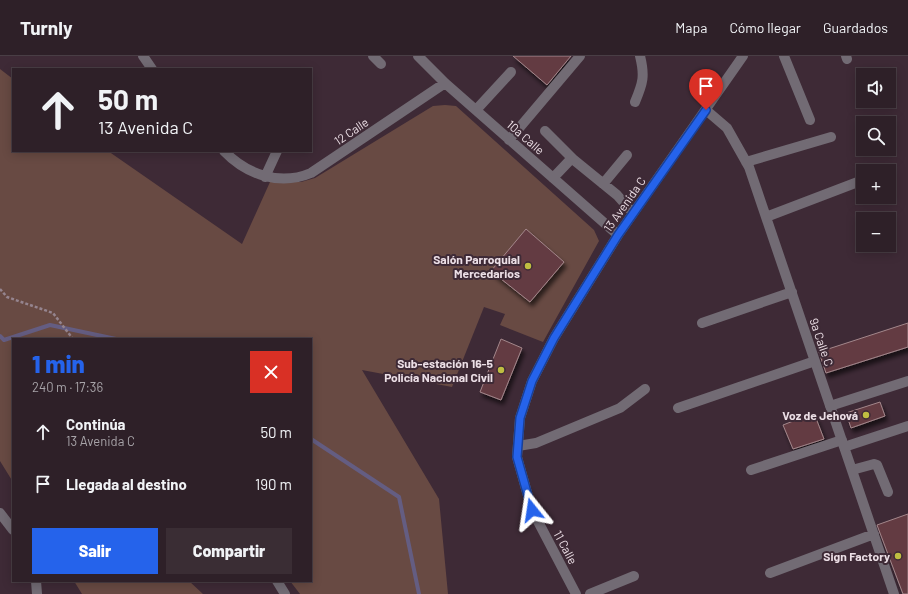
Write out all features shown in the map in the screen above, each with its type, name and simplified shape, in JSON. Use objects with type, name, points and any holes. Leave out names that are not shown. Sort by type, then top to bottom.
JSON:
[{"type":"street","points":[[143,56],[151,68]]},
{"type":"street","points":[[372,56],[381,64]]},
{"type":"street","name":"10a Calle","points":[[418,56],[445,84],[618,235]]},
{"type":"street","points":[[509,140],[580,56]]},
{"type":"street","points":[[635,102],[644,82],[644,71],[640,56]]},
{"type":"street","name":"13 Avenida C","points":[[520,418],[532,381],[554,338],[618,235],[743,56]]},
{"type":"street","points":[[784,56],[810,120]]},
{"type":"street","points":[[476,110],[511,72]]},
{"type":"street","name":"12 Calle","points":[[264,177],[298,178],[311,173],[445,84]]},
{"type":"street","name":"9a Calle C","points":[[706,110],[727,128],[746,162],[792,292],[894,594]]},
{"type":"street","points":[[545,131],[572,158],[617,195],[634,213]]},
{"type":"street","points":[[746,162],[831,137]]},
{"type":"street","points":[[225,152],[234,162],[264,177],[276,152]]},
{"type":"street","points":[[603,184],[627,155]]},
{"type":"street","points":[[553,178],[572,158]]},
{"type":"street","points":[[766,217],[856,183]]},
{"type":"street","points":[[702,323],[792,292]]},
{"type":"street","points":[[678,408],[815,361]]},
{"type":"street","points":[[830,406],[908,381]]},
{"type":"street","points":[[518,446],[536,443],[620,408],[645,389]]},
{"type":"street","name":"11 Calle","points":[[520,418],[517,457],[532,510],[576,594]]},
{"type":"street","points":[[751,470],[908,426]]},
{"type":"street","points":[[852,470],[874,464],[877,465],[888,492]]},
{"type":"street","points":[[0,513],[12,529]]},
{"type":"street","points":[[770,573],[874,534]]},
{"type":"street","points":[[590,594],[634,576]]},
{"type":"street","points":[[36,582],[37,594]]},
{"type":"street","points":[[278,582],[285,594]]},
{"type":"path","points":[[0,289],[7,296],[53,313],[72,338]]},
{"type":"shaded area","points":[[0,69],[12,78],[12,152],[109,152],[242,244],[270,182],[301,182],[315,178],[433,106],[445,105],[456,106],[594,230],[599,241],[543,342],[500,325],[505,314],[484,307],[452,387],[362,370],[439,499],[448,594],[300,594],[291,582],[312,582],[312,338],[12,338],[12,480],[0,461]]},
{"type":"shaded area","points":[[75,582],[190,582],[203,594],[82,594]]},
{"type":"building","points":[[513,56],[571,56],[547,85]]},
{"type":"building","name":"Salón Parroquial Mercedarios","points":[[526,229],[564,262],[530,302],[491,271]]},
{"type":"building","points":[[908,323],[908,347],[826,373],[819,352]]},
{"type":"building","name":"Sub-estación 16-5 Policía Nacional Civil","points":[[501,339],[522,348],[501,400],[480,392]]},
{"type":"building","name":"Voz de Jehová","points":[[880,402],[885,416],[851,428],[846,413]]},
{"type":"building","points":[[814,413],[824,439],[793,449],[783,425]]},
{"type":"building","name":"Sign Factory","points":[[908,514],[908,594],[903,594],[877,525]]},
{"type":"waterway","points":[[0,336],[4,340],[50,325],[111,338]]},
{"type":"waterway","points":[[312,440],[399,497],[419,594]]},
{"type":"place","name":"Salón Parroquial Mercedarios","points":[[528,266]]},
{"type":"place","name":"Sub-estación 16-5 Policía Nacional Civil","points":[[501,370]]},
{"type":"place","name":"Voz de Jehová","points":[[866,415]]},
{"type":"place","name":"Sign Factory","points":[[898,556]]},
{"type":"route","points":[[532,510],[517,457],[520,418],[532,381],[554,338],[618,235],[706,110]]}]
